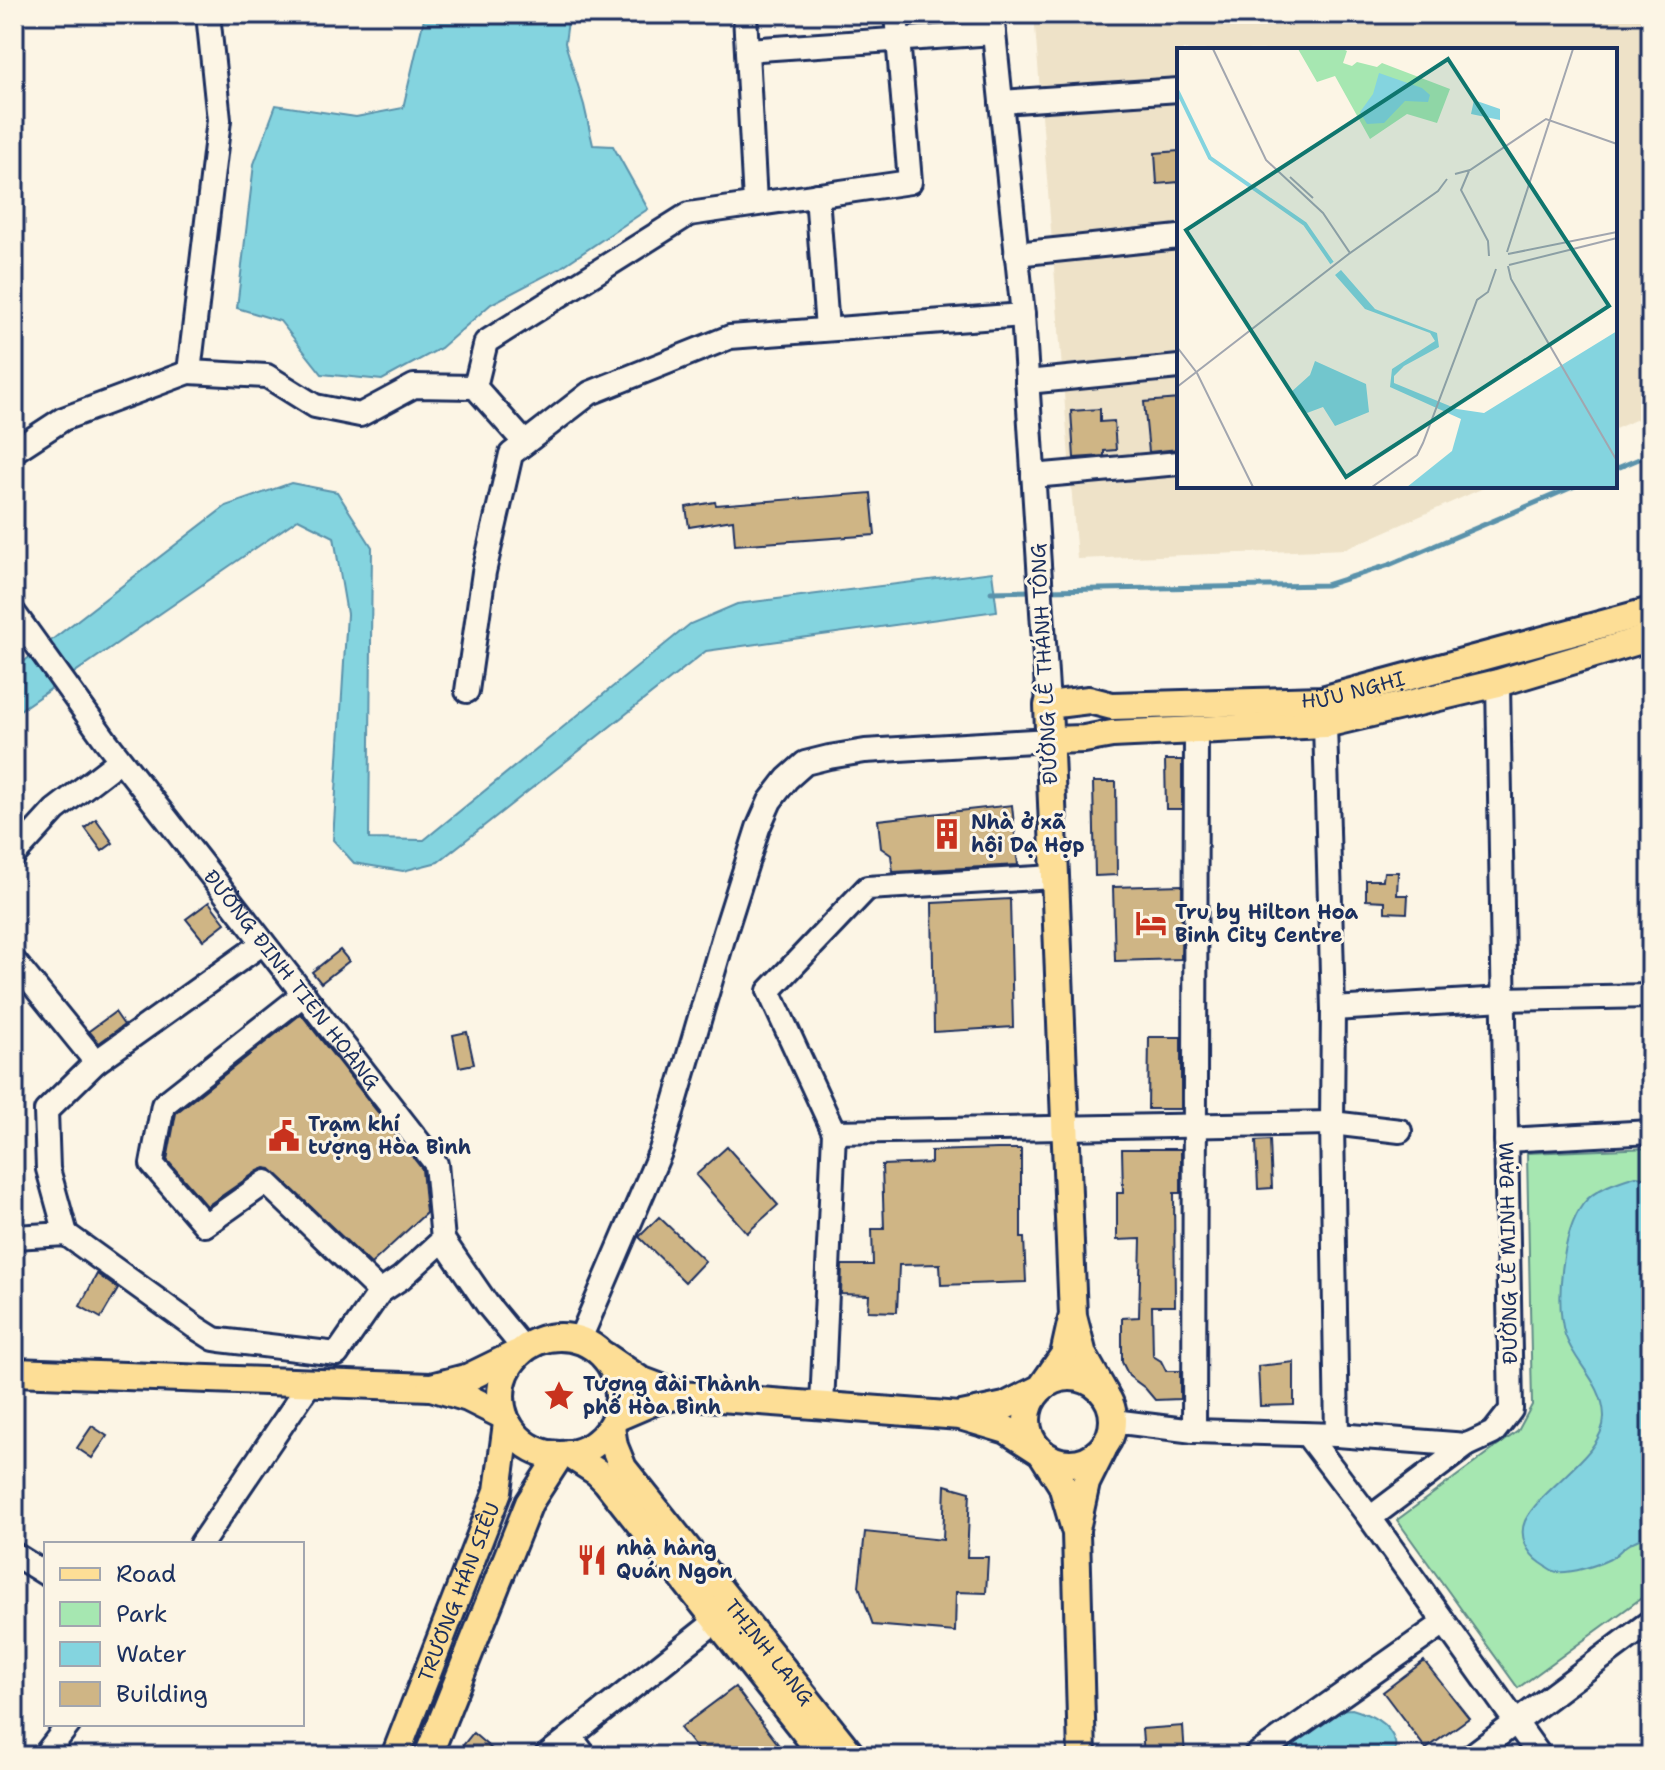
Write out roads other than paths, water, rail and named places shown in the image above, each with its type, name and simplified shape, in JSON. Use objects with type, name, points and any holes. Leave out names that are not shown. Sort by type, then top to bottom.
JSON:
[{"type":"main road","name":"HỮU NGHỊ","points":[[1050,740],[1196,729],[1325,724],[1412,690],[1651,611]]},
{"type":"main road","name":"HỮU NGHỊ","points":[[1048,705],[1089,700],[1112,706],[1322,700],[1498,683],[1651,637]]},
{"type":"main road","name":"ĐƯỜNG LÊ THÁNH TÔNG","points":[[1048,705],[1073,1316],[1083,1355],[1105,1394]]},
{"type":"main road","name":"ĐƯỜNG LÊ THÁNH TÔNG","points":[[1041,1388],[1064,1355],[1073,1316]]},
{"type":"main road","points":[[431,1387],[469,1377],[532,1343],[551,1337],[571,1337],[594,1346],[640,1380],[680,1395],[960,1416],[1007,1430],[1053,1460],[1066,1463],[1080,1462],[1104,1447]]},
{"type":"main road","points":[[521,1351],[508,1367],[502,1382],[501,1399],[506,1419],[517,1436],[544,1453],[565,1455],[593,1445],[613,1422],[647,1403],[680,1395]]},
{"type":"main road","points":[[605,1356],[619,1386],[619,1402],[613,1422]]},
{"type":"main road","points":[[14,1372],[431,1387],[468,1398],[506,1419]]},
{"type":"main road","points":[[960,1416],[1005,1406],[1053,1380],[1067,1377],[1081,1378],[1094,1384],[1105,1394],[1111,1407],[1111,1435],[1086,1483],[1076,1533],[1082,1756]]},
{"type":"main road","points":[[1041,1388],[1032,1400],[1028,1428],[1032,1441],[1062,1485],[1076,1533]]},
{"type":"main road","name":"TRƯƠNG HÁN SIÊU","points":[[395,1756],[498,1491],[506,1419]]},
{"type":"main road","name":"THỊNH LANG","points":[[613,1422],[614,1446],[623,1468],[852,1756]]},
{"type":"main road","name":"TRƯƠNG HÁN SIÊU","points":[[428,1756],[529,1503],[565,1455]]},
{"type":"main road","name":"THỊNH LANG","points":[[565,1455],[597,1472],[606,1481],[824,1756]]},
{"type":"street","points":[[189,372],[219,120],[208,14]]},
{"type":"street","points":[[745,14],[755,203]]},
{"type":"street","points":[[475,387],[486,342],[689,214],[910,182],[896,14]]},
{"type":"street","points":[[747,50],[898,39],[993,24]]},
{"type":"street","name":"ĐƯỜNG LÊ THÁNH TÔNG","points":[[993,24],[1023,315],[1048,705]]},
{"type":"street","points":[[1001,102],[1177,90]]},
{"type":"street","points":[[817,195],[827,329]]},
{"type":"street","points":[[1016,254],[1177,237]]},
{"type":"street","points":[[467,691],[484,572],[511,454],[590,393],[730,337],[1023,315]]},
{"type":"street","points":[[1027,382],[1177,367]]},
{"type":"street","points":[[14,451],[63,419],[189,372],[267,376],[315,406],[360,415],[414,386],[475,387],[525,443]]},
{"type":"street","points":[[1033,476],[1177,463]]},
{"type":"street","name":"ĐƯỜNG ĐINH TIÊN HOÀNG","points":[[14,613],[120,760],[436,1164],[443,1240],[521,1351]]},
{"type":"street","name":"ĐƯỜNG LÊ MINH ĐẠM","points":[[1370,1518],[1467,1445],[1493,1433],[1511,1410],[1498,683]]},
{"type":"street","points":[[1325,724],[1333,1009],[1337,1435]]},
{"type":"street","points":[[1194,1431],[1196,729]]},
{"type":"street","points":[[580,1339],[661,1150],[758,828],[770,801],[787,779],[805,763],[865,751],[1050,740]]},
{"type":"street","points":[[14,855],[55,810],[120,760]]},
{"type":"street","points":[[822,1406],[834,1132],[769,991],[867,888],[1055,877]]},
{"type":"street","points":[[263,943],[96,1062],[46,1111],[48,1169],[66,1234],[214,1339],[337,1354],[380,1292],[401,1278],[443,1240]]},
{"type":"street","points":[[14,961],[96,1062]]},
{"type":"street","points":[[304,994],[163,1105],[152,1164],[205,1225],[266,1182],[380,1292]]},
{"type":"street","points":[[1333,1009],[1504,999],[1651,996]]},
{"type":"street","points":[[834,1132],[1332,1123],[1400,1131]]},
{"type":"street","points":[[1506,1140],[1651,1132]]},
{"type":"street","points":[[14,1237],[66,1234]]},
{"type":"street","points":[[202,1542],[310,1383]]},
{"type":"street","points":[[1113,1421],[1194,1431],[1337,1435],[1467,1445]]},
{"type":"street","points":[[1307,1435],[1540,1756]]},
{"type":"street","points":[[14,1554],[44,1573]]},
{"type":"street","points":[[546,1756],[716,1621]]},
{"type":"street","points":[[1471,1756],[1651,1621]]},
{"type":"street","points":[[1255,1756],[1444,1623]]},
{"type":"street","points":[[44,1756],[67,1726]]},
{"type":"street","points":[[571,1737],[585,1756]]},
{"type":"water","points":[[425,14],[569,14],[565,43],[593,145],[613,146],[648,209],[560,268],[491,304],[441,348],[382,380],[322,374],[280,321],[237,308],[254,164],[276,105],[356,117],[403,108]]},
{"type":"water","points":[[291,483],[337,492],[372,547],[369,839],[424,840],[690,624],[737,604],[992,572],[997,611],[706,651],[438,862],[403,871],[354,863],[333,840],[347,614],[334,537],[298,519],[14,714],[14,669],[226,506]]},
{"type":"water","points":[[1636,1176],[1651,1178],[1651,1533],[1605,1561],[1557,1572],[1532,1555],[1524,1539],[1523,1527],[1533,1508],[1594,1444],[1602,1430],[1604,1416],[1599,1394],[1565,1335],[1561,1286],[1565,1249],[1583,1204],[1607,1186]]},
{"type":"water","points":[[1352,1709],[1371,1716],[1388,1729],[1395,1742],[1395,1756],[1271,1756],[1337,1710]]},
{"type":"waterway","points":[[1617,468],[1651,454]]},
{"type":"waterway","points":[[1047,590],[1326,585],[1389,565],[1570,488]]},
{"type":"waterway","points":[[991,592],[1033,591]]},
{"type":"place","name":"Nhà ở xã hội Dạ Hợp","points":[[947,834]]},
{"type":"place","name":"Tru by Hilton Hoa Binh City Centre","points":[[1151,923]]},
{"type":"place","name":"Trạm khí tượng Hòa Bình","points":[[284,1136]]},
{"type":"place","name":"Tượng đài Thành phố Hòa Bình","points":[[559,1396]]},
{"type":"place","name":"nhà hàng Quán Ngon","points":[[592,1560]]}]
